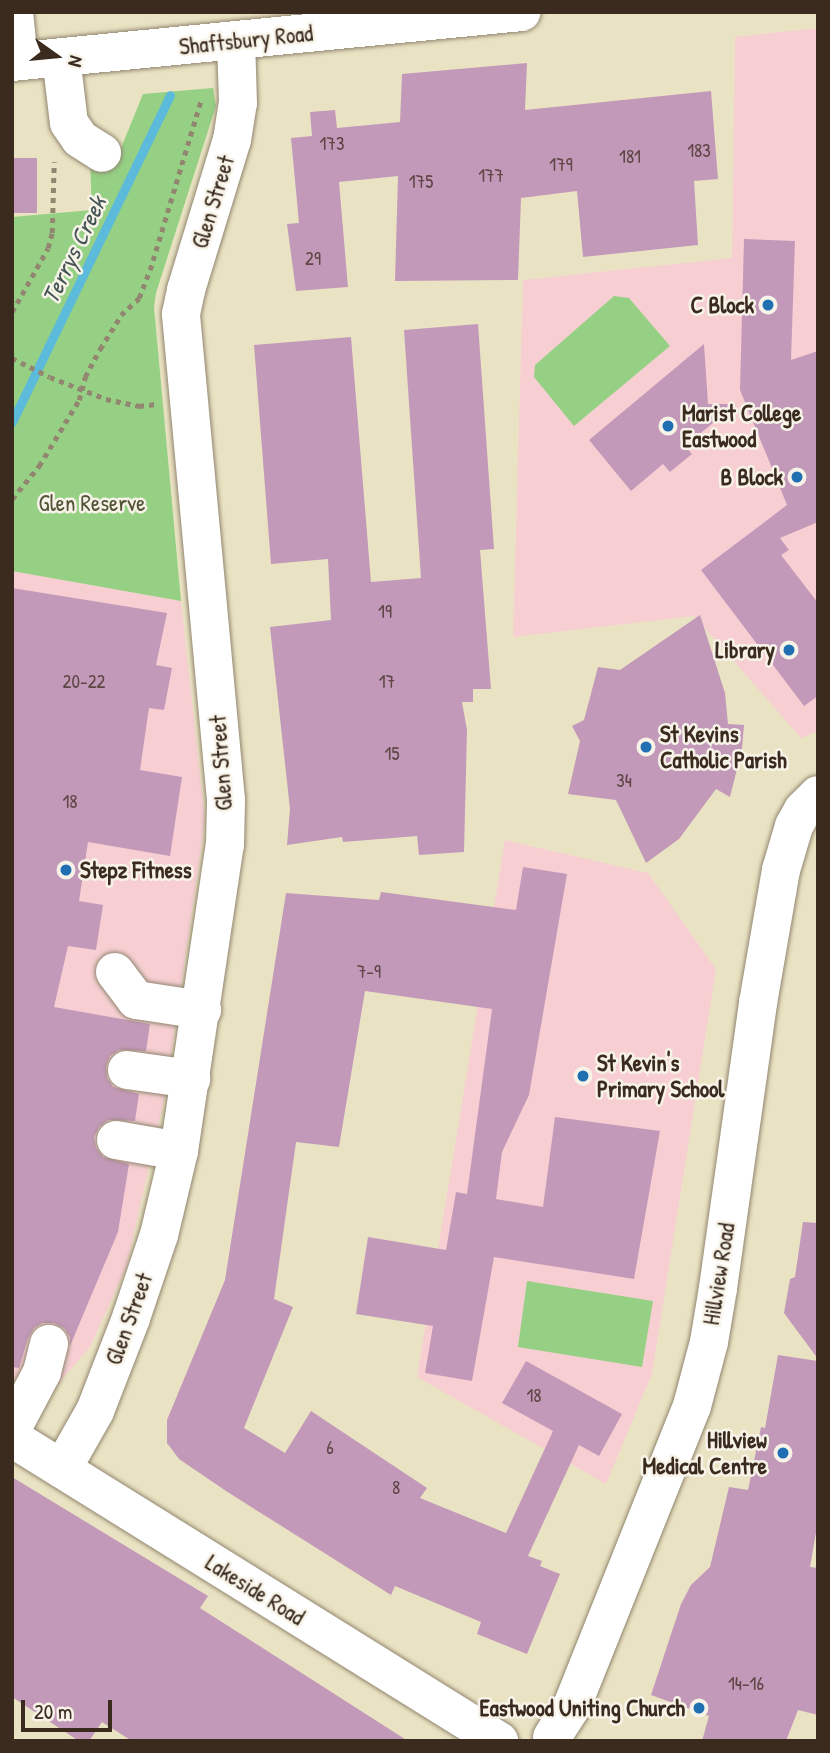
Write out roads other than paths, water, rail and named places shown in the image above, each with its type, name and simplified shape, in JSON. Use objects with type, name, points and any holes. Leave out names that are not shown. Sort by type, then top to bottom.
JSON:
[{"type":"street","points":[[14,12],[16,62]]},
{"type":"street","name":"Shaftsbury Road","points":[[16,62],[522,12]]},
{"type":"street","name":"Glen Street","points":[[62,1469],[95,1411],[159,1235],[179,1151],[225,845],[226,800],[181,314],[232,140],[238,103],[236,41]]},
{"type":"street","points":[[61,57],[69,123],[91,146]]},
{"type":"street","name":"Hillview Road","points":[[554,1739],[572,1706],[692,1406],[709,1342],[718,1288],[758,1003],[781,870],[794,826],[803,810],[818,795]]},
{"type":"street","points":[[115,972],[136,1000],[202,1010]]},
{"type":"street","points":[[127,1070],[191,1079]]},
{"type":"street","points":[[117,1140],[179,1151]]},
{"type":"street","points":[[12,1429],[42,1371],[49,1344]]},
{"type":"street","name":"Lakeside Road","points":[[12,1438],[499,1741]]},
{"type":"street","points":[[511,1741],[523,1733],[533,1731],[554,1739]]},
{"type":"waterway","name":"Terrys Creek","points":[[12,422],[170,95]]},
{"type":"place","name":"C Block","points":[[768,305]]},
{"type":"place","name":"Marist College Eastwood","points":[[668,426]]},
{"type":"place","name":"B Block","points":[[797,477]]},
{"type":"place","name":"Library","points":[[789,650]]},
{"type":"place","name":"St Kevins Catholic Parish","points":[[646,747]]},
{"type":"place","name":"Stepz Fitness","points":[[66,870]]},
{"type":"place","name":"St Kevin's Primary School","points":[[583,1076]]},
{"type":"place","name":"Hillview Medical Centre","points":[[783,1453]]},
{"type":"place","name":"Eastwood Uniting Church","points":[[699,1708]]},
{"type":"park label","name":"Glen Reserve","points":[[92,503]]}]
